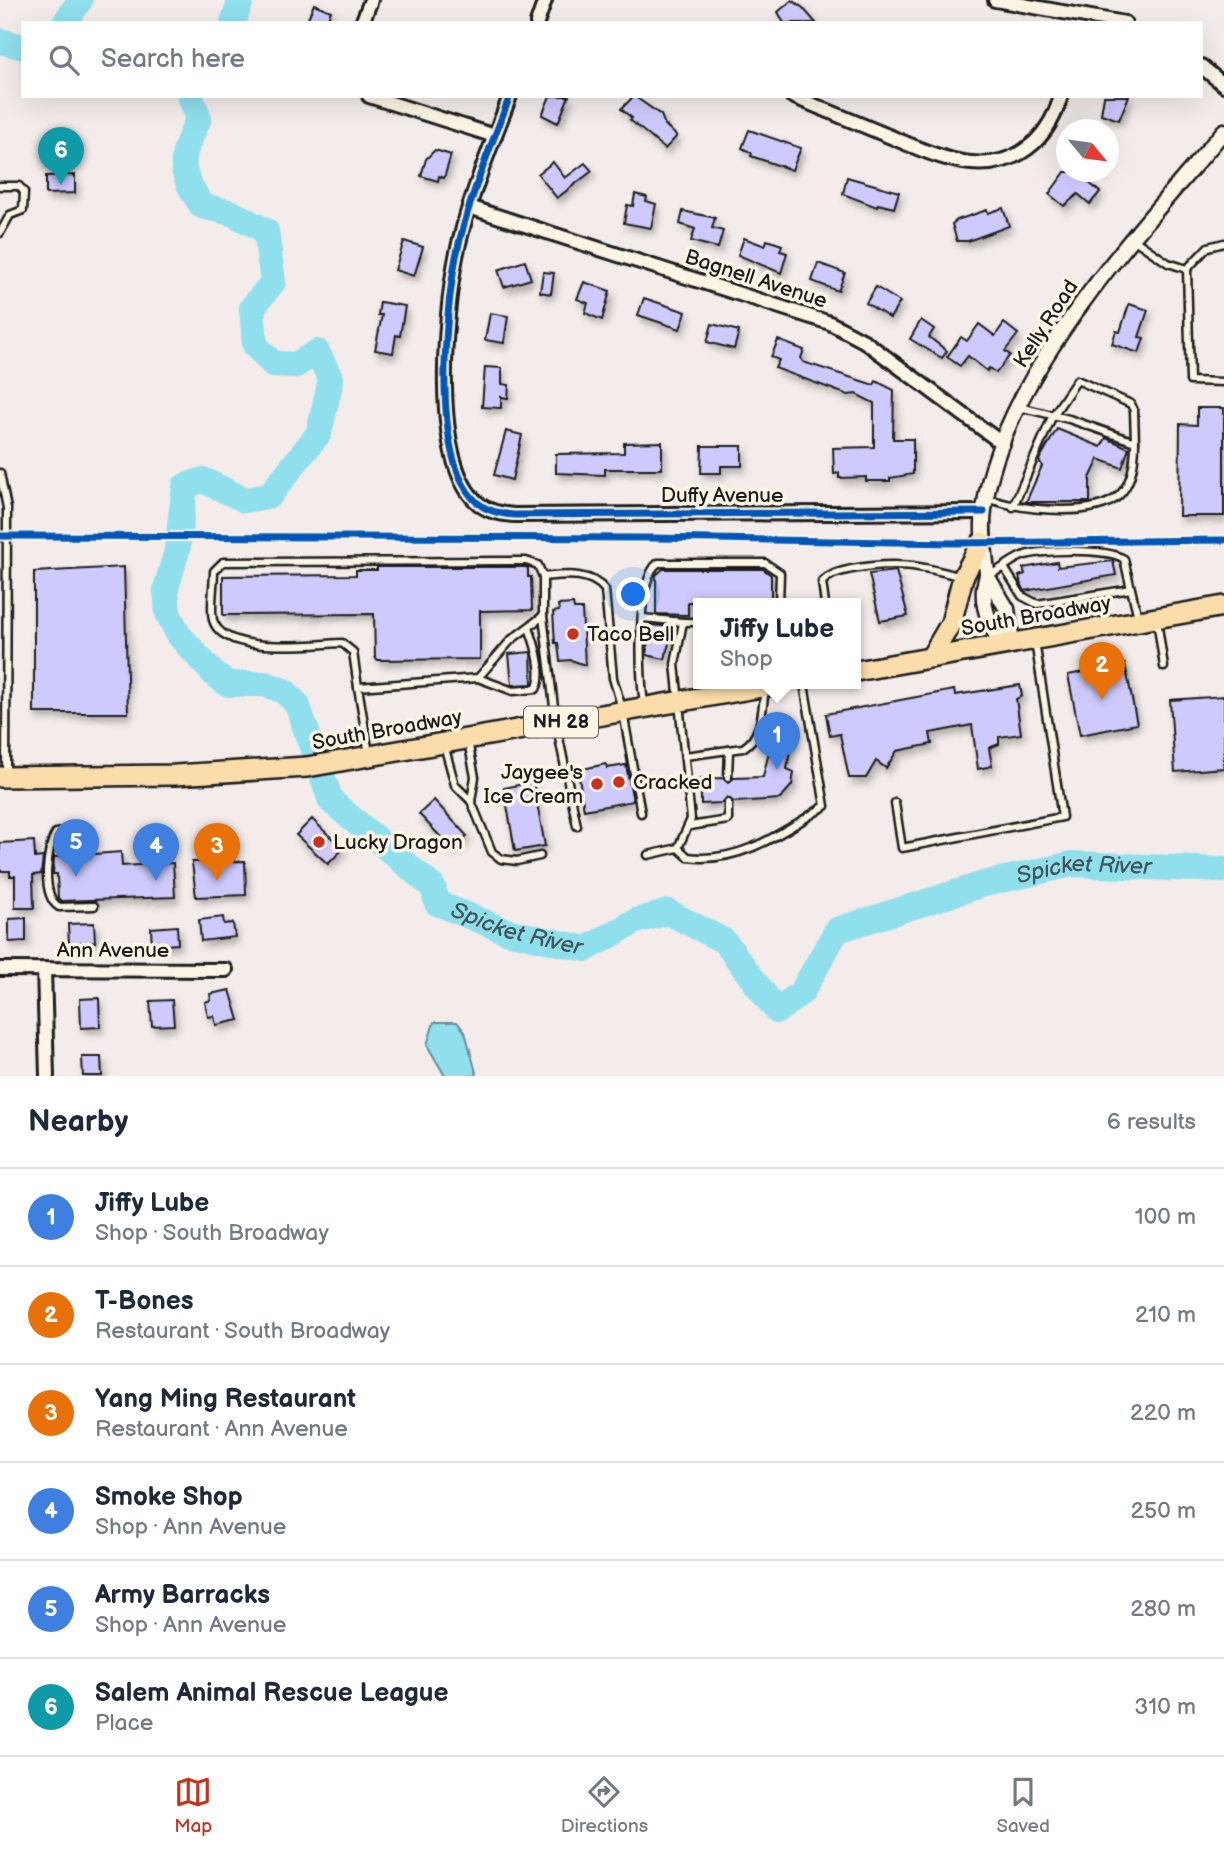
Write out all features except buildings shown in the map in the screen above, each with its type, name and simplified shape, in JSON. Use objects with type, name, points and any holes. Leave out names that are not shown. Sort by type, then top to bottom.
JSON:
[{"type":"main road","points":[[931,657],[951,623],[963,577],[982,542]]},
{"type":"main road","name":"South Broadway","points":[[861,670],[1224,606]]},
{"type":"main road","name":"South Broadway","points":[[3,777],[175,775],[307,767],[750,689]]},
{"type":"street","points":[[363,21],[371,0]]},
{"type":"street","points":[[538,21],[545,0]]},
{"type":"street","points":[[995,0],[1074,18],[1105,21]]},
{"type":"street","points":[[1203,68],[1224,85]]},
{"type":"street","points":[[375,98],[495,136]]},
{"type":"street","points":[[469,207],[509,98]]},
{"type":"street","points":[[797,98],[942,158],[984,165],[1006,162],[1025,151],[1053,119],[1060,98]]},
{"type":"street","name":"Kelly Road","points":[[1007,643],[985,607],[987,576],[982,542],[985,505],[1003,444],[1019,407],[1051,349],[1076,312],[1224,131]]},
{"type":"street","name":"Bagnell Avenue","points":[[469,207],[830,323],[864,341],[1003,444]]},
{"type":"street","name":"Duffy Avenue","points":[[469,207],[456,258],[445,350],[447,422],[452,454],[468,492],[480,505],[496,513],[514,515],[985,505]]},
{"type":"street","name":"Kelly Road","points":[[987,576],[1007,609],[1007,643]]},
{"type":"street","name":"Ann Avenue","points":[[0,969],[226,970]]},
{"type":"street","points":[[44,969],[47,1076]]},
{"type":"lane","points":[[0,186],[19,186],[24,192],[23,210],[10,215],[0,233]]},
{"type":"lane","points":[[1133,239],[1161,259],[1186,269]]},
{"type":"lane","points":[[1224,243],[1208,247],[1186,269],[1190,381],[1224,382]]},
{"type":"lane","points":[[985,505],[1013,507],[1055,510],[1104,507],[1116,500],[1133,474],[1135,442],[1134,411],[1131,404],[1082,381],[1077,380],[1071,384],[1052,417],[1013,507]]},
{"type":"lane","points":[[1019,407],[1069,419],[1135,442]]},
{"type":"lane","points":[[0,472],[7,508],[3,583],[3,777]]},
{"type":"lane","points":[[987,576],[1005,569],[1022,556],[1103,552],[1124,559],[1131,589],[1148,620],[1164,667]]},
{"type":"lane","points":[[369,757],[353,652],[342,643],[245,645],[226,638],[214,621],[214,570],[223,562],[526,561],[538,565],[543,577],[543,615],[556,723],[577,826]]},
{"type":"lane","points":[[645,708],[639,656],[648,579],[654,566],[665,561],[772,565],[780,573],[779,598]]},
{"type":"lane","points":[[824,598],[822,582],[830,574],[874,565],[907,563],[963,577]]},
{"type":"lane","points":[[1005,569],[1022,596],[1037,604],[1131,589]]},
{"type":"lane","points":[[543,577],[581,576],[600,584],[604,590],[613,678],[623,712],[641,813]]},
{"type":"lane","points":[[478,678],[510,640],[543,615]]},
{"type":"lane","points":[[643,618],[693,622]]},
{"type":"lane","points":[[649,855],[678,848],[690,825],[675,664],[684,622]]},
{"type":"lane","points":[[358,687],[478,678],[513,691],[536,690],[539,680],[536,652],[528,628]]},
{"type":"lane","points":[[895,803],[902,848],[1062,817],[1035,639]]},
{"type":"lane","points":[[685,756],[743,748],[755,738],[771,689]]},
{"type":"lane","points":[[678,848],[688,857],[729,856],[771,840],[825,806],[805,689]]},
{"type":"lane","points":[[467,739],[475,777],[471,801]]},
{"type":"lane","points":[[443,743],[455,785],[471,801],[492,852],[502,859],[517,861],[540,856]]},
{"type":"lane","points":[[728,777],[729,750]]},
{"type":"lane","points":[[690,825],[728,820],[728,803]]},
{"type":"lane","points":[[71,831],[56,833],[49,844],[50,896],[59,908],[94,906]]},
{"type":"water","points":[[434,1022],[457,1022],[465,1032],[477,1076],[445,1076],[427,1045]]},
{"type":"waterway","name":"Spicket River","points":[[66,21],[80,0]]},
{"type":"waterway","name":"Spicket River","points":[[234,21],[241,0]]},
{"type":"waterway","name":"Spicket River","points":[[0,41],[21,46]]},
{"type":"waterway","name":"Spicket River","points":[[191,98],[199,118],[188,144],[184,163],[194,192],[202,206],[232,213],[266,231],[273,282],[252,308],[255,345],[273,364],[296,365],[317,352],[331,379],[319,433],[269,496],[245,500],[203,480],[185,486],[177,550],[166,589],[168,613],[178,634],[215,675],[228,684],[265,684],[284,691],[297,704],[331,801],[433,887],[437,903],[506,931],[586,949],[636,921],[668,912],[724,941],[777,1011],[802,992],[837,930],[984,884],[1072,864],[1224,870]]},
{"type":"cycle path","points":[[509,98],[466,216],[456,257],[448,314],[445,387],[447,423],[453,457],[463,484],[479,504],[495,512],[514,515],[984,512]]},
{"type":"cycle path","points":[[0,536],[653,538],[957,543],[1224,540]]},
{"type":"place","name":"Salem Animal Rescue League","points":[[61,185]]},
{"type":"place","name":"Taco Bell","points":[[573,634]]},
{"type":"place","name":"T-Bones","points":[[1102,700]]},
{"type":"place","name":"Jiffy Lube","points":[[777,770]]},
{"type":"place","name":"Cracked","points":[[619,782]]},
{"type":"place","name":"Jaygee's Ice Cream","points":[[597,784]]},
{"type":"place","name":"Lucky Dragon","points":[[319,842]]},
{"type":"place","name":"Army Barracks","points":[[76,877]]},
{"type":"place","name":"Smoke Shop","points":[[156,881]]},
{"type":"place","name":"Yang Ming Restaurant","points":[[217,881]]}]
